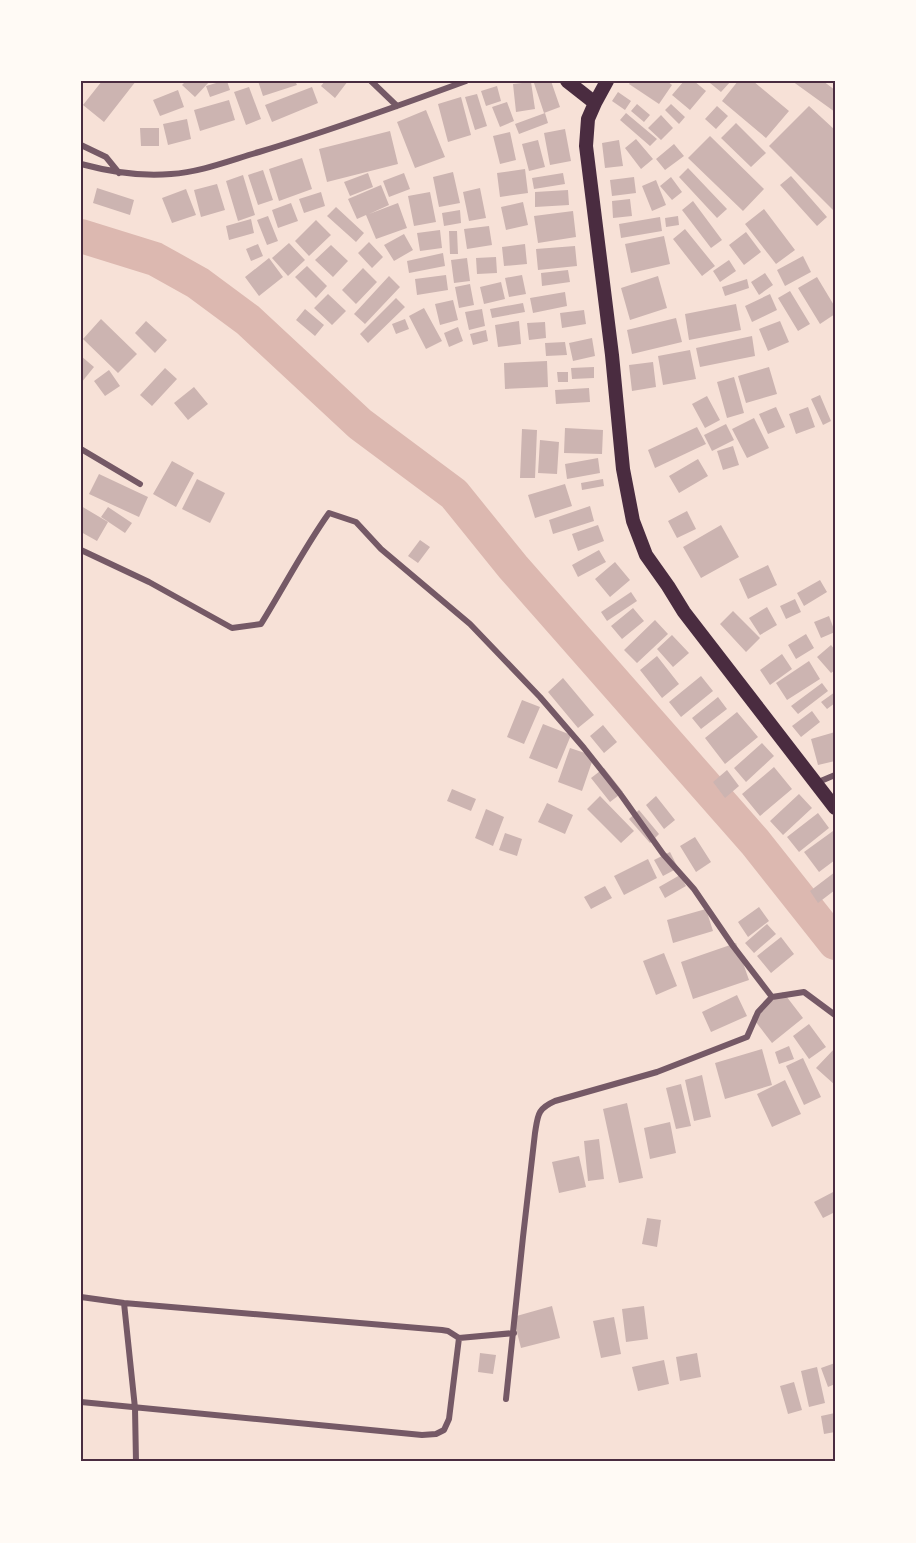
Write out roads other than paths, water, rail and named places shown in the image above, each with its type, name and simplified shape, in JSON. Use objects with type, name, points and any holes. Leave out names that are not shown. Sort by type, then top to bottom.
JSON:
[{"type":"main road","points":[[567,81],[595,103]]},
{"type":"main road","points":[[607,81],[588,119],[586,146],[611,344],[623,469],[633,521],[646,555],[684,612],[835,808]]},
{"type":"street","points":[[370,81],[397,106]]},
{"type":"street","points":[[81,164],[119,173],[142,175],[172,174],[213,166],[293,142],[466,81]]},
{"type":"street","points":[[81,145],[106,157],[119,173]]},
{"type":"street","points":[[81,449],[140,484]]},
{"type":"street","points":[[81,550],[149,582],[232,628],[261,624],[309,542],[329,513],[356,522],[381,549],[470,624],[540,697],[584,748],[663,854],[694,889],[772,997]]},
{"type":"street","points":[[816,783],[835,775]]},
{"type":"street","points":[[506,1399],[535,1133],[540,1111],[555,1101],[657,1072],[747,1037],[758,1012],[772,997],[804,992],[835,1015]]},
{"type":"street","points":[[81,1297],[124,1304],[442,1330],[459,1338],[514,1333]]},
{"type":"street","points":[[124,1304],[135,1408],[136,1462]]},
{"type":"street","points":[[81,1402],[422,1435],[436,1434],[444,1430],[449,1419],[459,1338]]},
{"type":"waterway","points":[[81,236],[155,259],[198,283],[248,320],[360,424],[454,494],[513,567],[755,842],[835,943]]}]
